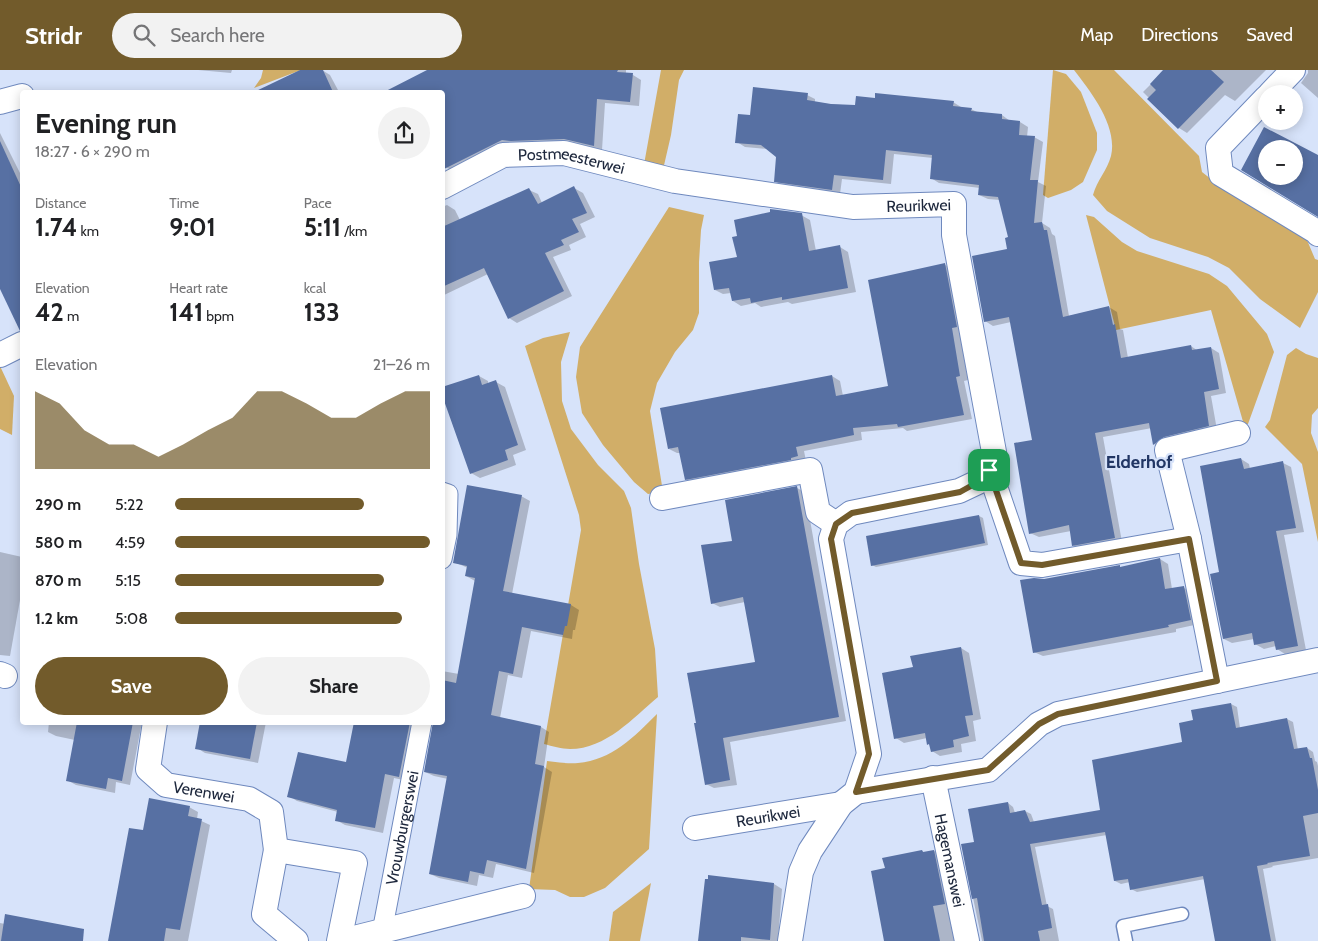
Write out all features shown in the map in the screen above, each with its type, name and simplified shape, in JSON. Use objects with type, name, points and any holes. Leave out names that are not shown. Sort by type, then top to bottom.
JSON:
[{"type":"street","points":[[1279,85],[1293,70]]},
{"type":"street","points":[[0,102],[20,97]]},
{"type":"street","points":[[1258,106],[1218,148],[1221,174],[1318,234]]},
{"type":"street","name":"Postmeesterwei","points":[[445,185],[503,155],[564,154],[675,181]]},
{"type":"street","name":"Reurikwei","points":[[675,181],[853,207],[954,204],[954,235],[994,452],[989,470],[1021,563],[1042,565],[1189,539]]},
{"type":"street","points":[[0,355],[20,345]]},
{"type":"street","points":[[1217,681],[1189,539],[1167,450],[1238,433]]},
{"type":"street","points":[[662,498],[810,470],[818,512],[836,524],[852,513],[960,492],[978,482],[989,470]]},
{"type":"street","points":[[445,493],[448,494],[445,541]]},
{"type":"street","name":"Reurikwei","points":[[790,941],[801,872],[810,851],[848,798],[869,754],[831,539],[836,524]]},
{"type":"street","points":[[848,798],[934,778],[988,770],[1039,724],[1058,714],[1318,660]]},
{"type":"street","name":"Verenwei","points":[[155,725],[148,769],[166,785],[249,799],[271,812],[276,850],[264,914],[296,941]]},
{"type":"street","name":"Vrouwburgerswei","points":[[382,932],[421,725]]},
{"type":"street","name":"Hagemanswei","points":[[934,778],[967,941]]},
{"type":"street","name":"Reurikwei","points":[[695,828],[848,798]]},
{"type":"street","points":[[276,850],[355,863],[341,941],[523,896]]},
{"type":"lane","points":[[1126,941],[1123,926],[1182,914]]},
{"type":"shaded area","points":[[263,70],[301,70],[254,88],[261,78]]},
{"type":"shaded area","points":[[661,70],[684,70],[679,80],[671,135],[662,174],[643,170]]},
{"type":"shaded area","points":[[1053,70],[1066,74],[1081,92],[1097,133],[1097,150],[1083,182],[1071,190],[1048,198],[1043,195]]},
{"type":"shaded area","points":[[1074,70],[1114,70],[1199,156],[1202,172],[1221,187],[1304,233],[1315,259],[1318,260],[1318,292],[1300,328],[1260,299],[1229,268],[1208,257],[1150,238],[1107,211],[1093,195],[1111,156],[1111,133],[1102,110]]},
{"type":"shaded area","points":[[669,207],[704,215],[699,262],[699,313],[693,330],[675,352],[657,383],[650,411],[663,492],[648,494],[634,482],[603,445],[582,413],[576,377],[580,347]]},
{"type":"shaded area","points":[[1086,215],[1094,217],[1122,242],[1137,251],[1209,274],[1227,286],[1267,334],[1274,352],[1248,424],[1244,425],[1211,310],[1116,330]]},
{"type":"shaded area","points":[[570,332],[561,362],[562,401],[571,429],[598,465],[624,491],[631,508],[639,564],[655,649],[658,697],[629,723],[607,738],[583,748],[570,749],[544,744],[581,530],[579,515],[525,346],[543,338]]},
{"type":"shaded area","points":[[1296,348],[1318,358],[1318,408],[1312,415],[1311,433],[1318,452],[1318,542],[1302,464],[1265,427],[1270,420],[1287,355]]},
{"type":"shaded area","points":[[0,366],[14,396],[12,435],[0,429]]},
{"type":"shaded area","points":[[657,714],[649,849],[605,888],[584,897],[570,897],[555,890],[529,889],[547,761],[578,763],[601,757],[622,746]]},
{"type":"shaded area","points":[[651,883],[640,941],[609,941],[613,912]]},
{"type":"building","points":[[300,70],[323,70],[332,90],[258,90]]},
{"type":"building","points":[[427,70],[618,70],[617,72],[633,73],[630,102],[597,99],[594,146],[564,139],[502,140],[445,168],[445,90],[388,90]]},
{"type":"building","points":[[1163,70],[1211,70],[1224,82],[1178,129],[1147,99],[1156,90],[1150,84]]},
{"type":"building","points":[[753,87],[808,93],[807,100],[831,104],[855,105],[856,96],[875,98],[875,93],[954,101],[953,106],[972,108],[971,111],[1002,114],[1002,119],[1020,121],[1019,135],[1035,136],[1030,180],[1038,180],[1034,223],[1042,222],[1044,230],[1047,230],[1063,317],[1109,306],[1113,325],[1115,324],[1121,358],[1191,345],[1192,350],[1211,347],[1219,389],[1204,392],[1209,426],[1164,437],[1153,445],[1149,423],[1095,433],[1115,538],[1072,546],[1069,525],[1029,534],[1014,443],[1032,440],[1009,317],[984,322],[972,256],[1007,249],[1005,238],[1008,237],[998,197],[978,195],[979,185],[930,179],[932,155],[886,150],[883,180],[834,175],[832,190],[774,182],[776,157],[761,145],[735,143],[738,114],[750,115]]},
{"type":"building","points":[[1262,130],[1270,130],[1289,140],[1258,140],[1258,180],[1241,170]]},
{"type":"building","points":[[0,141],[20,185],[20,331],[0,289]]},
{"type":"building","points":[[1303,147],[1318,155],[1318,217],[1266,185],[1303,185]]},
{"type":"building","points":[[574,186],[587,213],[572,219],[579,232],[561,240],[564,245],[545,253],[564,291],[508,319],[484,268],[445,286],[445,226],[529,188],[538,204]]},
{"type":"building","points":[[770,209],[802,213],[809,251],[840,245],[848,288],[782,300],[782,297],[751,303],[750,298],[732,301],[729,288],[714,290],[709,262],[737,257],[732,237],[737,236],[734,220],[770,212]]},
{"type":"building","points":[[945,263],[957,327],[952,328],[960,376],[956,377],[964,415],[898,427],[897,424],[853,428],[854,435],[796,447],[798,456],[791,458],[791,460],[685,480],[678,447],[668,449],[660,408],[832,375],[836,396],[888,386],[868,280]]},
{"type":"building","points":[[479,375],[482,385],[496,380],[518,445],[505,450],[508,460],[470,474],[445,403],[445,386]]},
{"type":"building","points":[[1241,458],[1244,469],[1283,461],[1296,528],[1276,531],[1298,646],[1276,650],[1274,641],[1254,645],[1252,633],[1223,639],[1210,574],[1219,572],[1200,466]]},
{"type":"building","points":[[467,485],[522,495],[503,591],[571,604],[567,626],[565,626],[563,635],[522,627],[513,674],[499,671],[491,715],[541,726],[535,764],[544,766],[526,869],[487,860],[484,874],[470,871],[468,882],[429,874],[447,776],[424,772],[432,725],[445,725],[445,681],[456,683],[475,578],[465,576],[467,566],[453,563]]},
{"type":"building","points":[[797,486],[839,717],[723,738],[730,780],[705,785],[687,673],[755,662],[743,597],[711,604],[701,545],[732,541],[725,500]]},
{"type":"building","points":[[979,515],[985,543],[871,566],[866,536]]},
{"type":"building","points":[[1160,558],[1165,589],[1184,586],[1191,620],[1168,625],[1169,627],[1033,653],[1020,580],[1044,579],[1120,565],[1120,567]]},
{"type":"building","points":[[961,647],[973,715],[965,716],[969,736],[953,740],[954,747],[931,752],[929,744],[927,745],[925,733],[894,739],[882,673],[913,667],[910,656]]},
{"type":"building","points":[[1231,703],[1236,728],[1287,718],[1294,749],[1307,747],[1310,758],[1312,758],[1318,790],[1318,813],[1303,816],[1310,856],[1257,866],[1271,941],[1215,941],[1203,876],[1130,890],[1128,879],[1114,881],[1105,832],[1030,844],[1042,905],[1048,904],[1052,928],[1038,931],[1040,941],[984,941],[977,898],[972,899],[961,844],[974,842],[968,809],[1008,802],[1010,813],[1025,810],[1030,822],[1100,810],[1092,760],[1182,742],[1179,723],[1193,720],[1191,710]]},
{"type":"building","points":[[76,725],[132,725],[122,781],[108,778],[106,789],[66,781]]},
{"type":"building","points":[[199,725],[256,725],[250,759],[195,749]]},
{"type":"building","points":[[353,725],[409,725],[399,777],[385,774],[375,828],[335,821],[337,810],[287,797],[298,752],[346,762]]},
{"type":"building","points":[[149,798],[190,806],[188,816],[202,819],[180,930],[166,928],[164,941],[108,941],[129,828],[143,830]]},
{"type":"building","points":[[922,850],[923,852],[934,850],[945,904],[933,906],[940,941],[884,941],[871,871],[885,868],[882,858]]},
{"type":"building","points":[[708,875],[774,883],[770,940],[741,937],[741,941],[698,941],[705,879],[708,879]]},
{"type":"building","points":[[5,914],[84,929],[83,941],[1,941]]},
{"type":"district","name":"Elderhof","points":[[1139,462]]},
{"type":"route","points":[[989,470],[1021,563],[1042,565],[1189,539],[1217,681],[1058,714],[1047,718],[988,770],[856,792],[869,754],[831,539],[836,524],[852,513],[960,492],[978,482],[989,470]]}]
